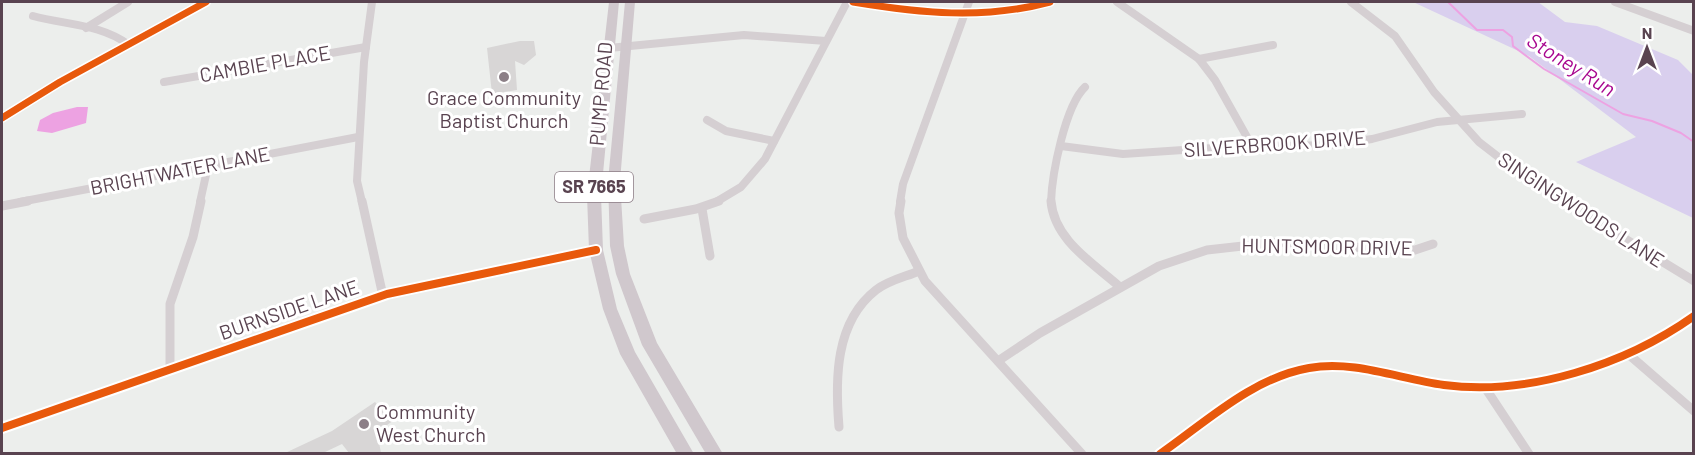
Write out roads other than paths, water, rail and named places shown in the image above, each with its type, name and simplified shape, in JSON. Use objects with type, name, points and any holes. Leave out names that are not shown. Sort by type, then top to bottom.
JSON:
[{"type":"main road","name":"PUMP ROAD","points":[[614,2],[594,195],[596,250],[609,309],[627,354],[686,453]]},
{"type":"main road","name":"PUMP ROAD","points":[[630,2],[613,206],[621,265],[638,320],[650,345],[715,453]]},
{"type":"street","points":[[86,28],[128,2]]},
{"type":"street","points":[[2,116],[206,2]]},
{"type":"street","points":[[372,2],[358,137],[357,188],[383,296]]},
{"type":"street","points":[[644,219],[702,210],[735,193],[751,180],[847,2]]},
{"type":"street","points":[[853,2],[928,14],[964,16],[1012,12],[1050,2]]},
{"type":"street","points":[[969,2],[903,184],[900,221],[903,238],[918,271],[931,289],[1082,453]]},
{"type":"street","points":[[1117,2],[1199,59],[1215,80],[1252,146]]},
{"type":"street","name":"SINGINGWOODS LANE","points":[[1351,2],[1395,36],[1434,92],[1479,142],[1527,179],[1694,281]]},
{"type":"street","points":[[1615,2],[1694,31]]},
{"type":"street","points":[[33,16],[86,28],[119,38],[129,45]]},
{"type":"street","points":[[609,48],[748,33],[785,34],[826,41]]},
{"type":"street","points":[[1199,59],[1273,45]]},
{"type":"street","name":"CAMBIE PLACE","points":[[164,82],[366,47]]},
{"type":"street","points":[[1085,87],[1071,102],[1051,202],[1056,222],[1074,245],[1120,287]]},
{"type":"street","name":"SILVERBROOK DRIVE","points":[[1061,146],[1123,154],[1350,143],[1458,119],[1522,114]]},
{"type":"street","points":[[706,120],[726,131],[774,141]]},
{"type":"street","name":"BRIGHTWATER LANE","points":[[2,206],[358,137]]},
{"type":"street","points":[[170,369],[170,304],[193,237],[208,166]]},
{"type":"street","points":[[702,210],[710,256]]},
{"type":"street","name":"HUNTSMOOR DRIVE","points":[[998,361],[1120,287],[1182,257],[1231,246],[1297,243],[1415,250],[1433,244]]},
{"type":"street","name":"BURNSIDE LANE","points":[[2,428],[383,296],[596,250]]},
{"type":"street","points":[[840,427],[836,399],[838,366],[849,327],[857,309],[877,289],[918,271]]},
{"type":"street","points":[[1160,453],[1265,382],[1290,372],[1310,367],[1355,367],[1445,385],[1486,389],[1526,386],[1556,380],[1627,353],[1659,338],[1694,316]]},
{"type":"street","points":[[1627,353],[1694,411]]},
{"type":"street","points":[[1486,389],[1529,453]]},
{"type":"waterway","name":"Stoney Run","points":[[1448,2],[1477,30],[1503,30],[1512,37],[1513,46],[1544,69],[1623,114],[1652,121],[1681,133],[1694,142]]},
{"type":"place","name":"Grace Community Baptist Church","points":[[504,77]]},
{"type":"place","name":"Community West Church","points":[[364,424]]}]
